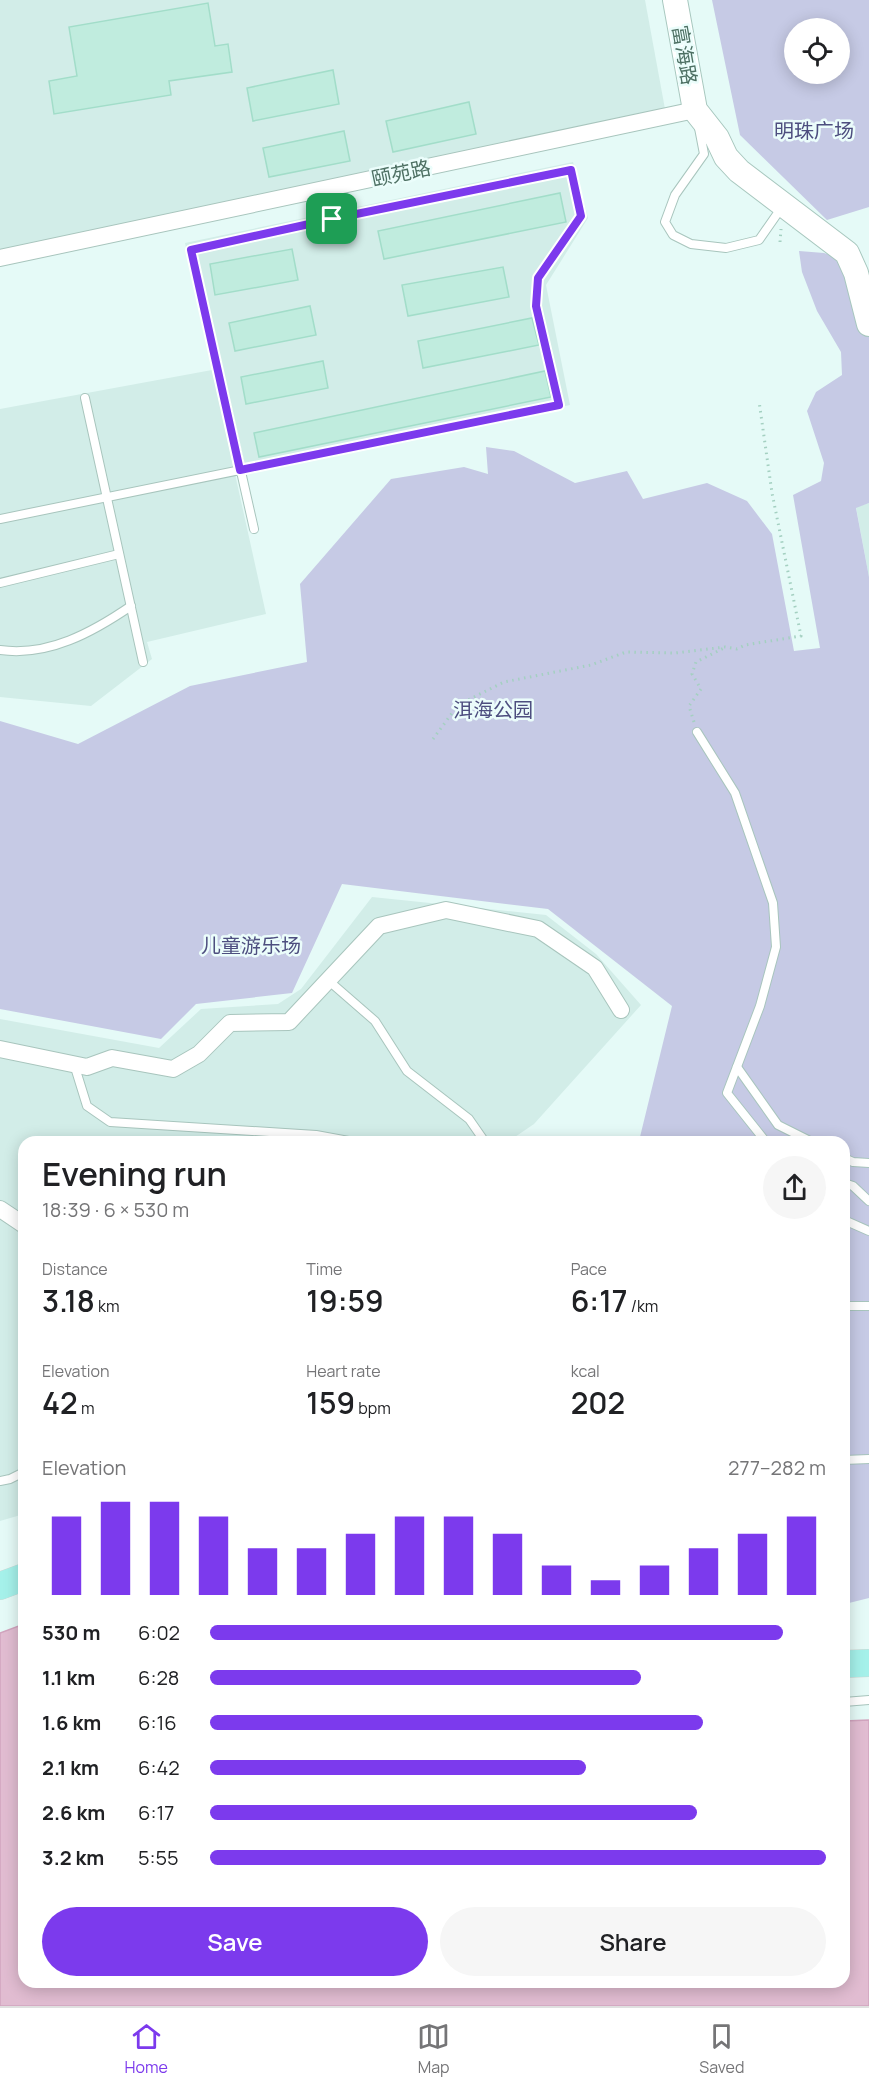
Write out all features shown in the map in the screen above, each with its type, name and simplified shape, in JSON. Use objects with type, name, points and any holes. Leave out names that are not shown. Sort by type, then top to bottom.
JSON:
[{"type":"main road","points":[[0,1586],[18,1579]]},
{"type":"main road","points":[[850,1664],[869,1662]]},
{"type":"street","name":"富海路","points":[[675,0],[695,110]]},
{"type":"street","name":"颐苑路","points":[[0,258],[695,110]]},
{"type":"street","points":[[695,110],[717,138],[726,157],[739,171],[847,254],[856,273],[869,324]]},
{"type":"street","points":[[0,1049],[87,1067],[112,1058],[173,1069],[199,1054],[230,1023],[289,1022],[379,926],[446,910],[538,929],[595,968],[621,1010]]},
{"type":"street","points":[[0,1209],[18,1221]]},
{"type":"lane","points":[[695,110],[704,154],[675,195],[665,222],[672,236],[691,244],[726,249],[759,240],[784,204]]},
{"type":"lane","points":[[0,519],[107,497],[240,470],[559,405],[536,306],[538,278],[581,216],[571,170],[191,250],[240,470],[254,529]]},
{"type":"lane","points":[[327,189],[332,219]]},
{"type":"lane","points":[[85,398],[143,662]]},
{"type":"lane","points":[[0,582],[119,554]]},
{"type":"lane","points":[[0,650],[40,649],[68,641],[101,625],[131,606]]},
{"type":"lane","points":[[697,732],[735,793],[773,903],[776,947],[760,1006],[728,1094],[761,1136]]},
{"type":"lane","points":[[329,981],[375,1021],[407,1071],[469,1119],[481,1136]]},
{"type":"lane","points":[[74,1064],[87,1106],[110,1122],[321,1136]]},
{"type":"lane","points":[[737,1067],[778,1125],[800,1136]]},
{"type":"lane","points":[[850,1161],[869,1164]]},
{"type":"lane","points":[[850,1185],[869,1201]]},
{"type":"lane","points":[[850,1223],[869,1231]]},
{"type":"lane","points":[[850,1306],[869,1306]]},
{"type":"lane","points":[[850,1460],[869,1460]]},
{"type":"lane","points":[[0,1481],[18,1475]]},
{"type":"lane","points":[[850,1702],[869,1700]]},
{"type":"path","points":[[433,739],[458,705],[504,682],[591,665],[626,652],[675,653],[725,647],[737,649],[745,645],[801,636],[772,493],[759,401]]},
{"type":"path","points":[[697,732],[689,706],[701,689],[692,674],[696,662],[725,647]]},
{"type":"shaded area","points":[[0,0],[645,0],[665,109],[0,255]]},
{"type":"shaded area","points":[[573,162],[588,218],[546,285],[570,405],[237,475],[185,243]]},
{"type":"shaded area","points":[[212,370],[266,614],[147,642],[152,659],[91,706],[0,697],[0,409]]},
{"type":"shaded area","points":[[869,503],[869,577],[856,507]]},
{"type":"shaded area","points":[[372,897],[546,915],[596,954],[641,1005],[534,1124],[516,1136],[18,1136],[18,1516],[0,1521],[0,1019],[159,1048],[201,1009],[278,1004],[301,989]]},
{"type":"shaded area","points":[[18,1626],[18,1988],[850,1988],[850,1721],[869,1720],[869,2006],[0,2006],[0,1633]]},
{"type":"green space","name":"明珠广场","points":[[712,0],[869,0],[869,207],[827,220],[740,135]]},
{"type":"green space","name":"洱海公园","points":[[799,251],[824,253],[861,265],[869,327],[869,503],[856,508],[869,577],[869,1598],[850,1603],[850,1136],[640,1136],[672,1006],[548,909],[342,884],[292,993],[196,1004],[161,1039],[0,1009],[0,721],[78,744],[190,686],[307,662],[300,584],[391,479],[464,467],[488,474],[486,447],[514,451],[575,483],[627,471],[643,499],[707,483],[747,501],[772,534],[794,651],[820,648],[793,495],[821,481],[824,463],[807,411],[816,392],[842,375],[841,352],[817,311],[802,272]]},
{"type":"building","points":[[208,3],[215,46],[228,44],[232,72],[169,81],[171,95],[54,114],[49,81],[77,76],[69,27]]},
{"type":"building","points":[[333,70],[339,104],[253,121],[247,88]]},
{"type":"building","points":[[469,102],[476,134],[393,152],[386,121]]},
{"type":"building","points":[[344,131],[350,161],[269,177],[263,148]]},
{"type":"building","points":[[560,193],[566,222],[384,259],[378,231]]},
{"type":"building","points":[[292,249],[298,280],[215,295],[210,264]]},
{"type":"building","points":[[503,267],[509,297],[408,316],[402,285]]},
{"type":"building","points":[[310,306],[316,335],[235,351],[229,323]]},
{"type":"building","points":[[532,318],[539,345],[423,368],[418,341]]},
{"type":"building","points":[[323,361],[328,388],[246,404],[241,377]]},
{"type":"building","points":[[545,371],[551,397],[259,457],[254,433]]},
{"type":"route","points":[[571,170],[581,216],[538,278],[536,306],[559,405],[240,470],[191,250],[332,219],[571,170]]},
{"type":"park label","name":"儿童游乐场","points":[[251,945]]}]
